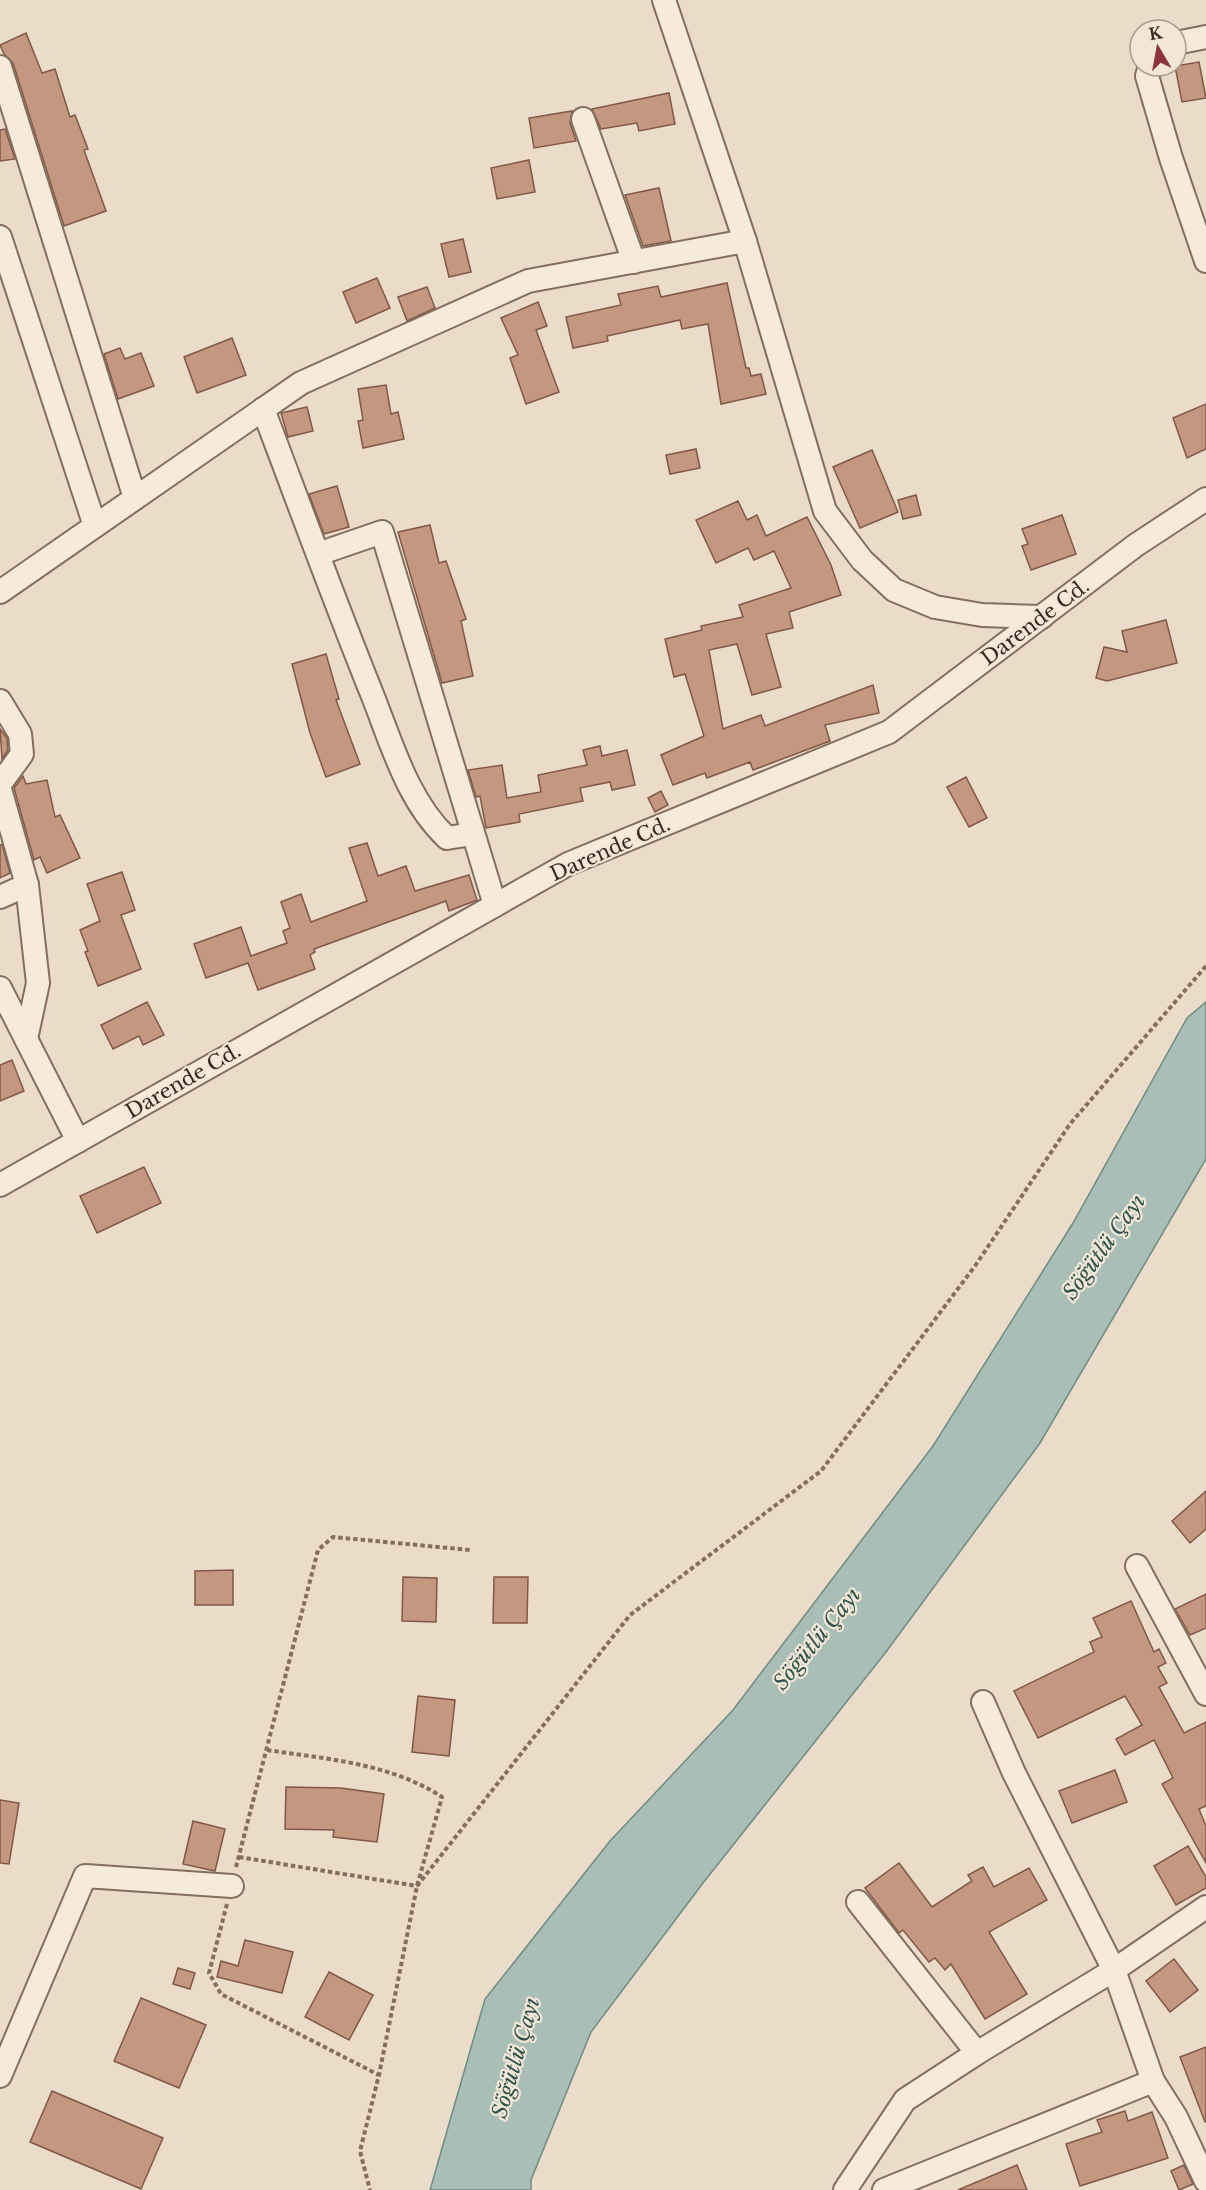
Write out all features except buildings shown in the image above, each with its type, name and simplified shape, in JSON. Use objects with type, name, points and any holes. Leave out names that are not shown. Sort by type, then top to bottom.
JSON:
[{"type":"street","points":[[664,0],[745,241],[825,511],[862,560],[894,590],[935,607],[982,615],[1042,617]]},
{"type":"street","points":[[1188,41],[1206,38]]},
{"type":"street","points":[[1,78],[135,498]]},
{"type":"street","points":[[1149,78],[1171,158],[1206,261]]},
{"type":"street","points":[[583,119],[634,262]]},
{"type":"street","points":[[0,237],[95,526]]},
{"type":"street","points":[[0,592],[301,383],[528,281],[745,241]]},
{"type":"street","points":[[263,409],[412,794],[434,825],[447,838],[472,834]]},
{"type":"street","name":"Darende Cd.","points":[[0,1185],[568,864],[889,732],[1136,545],[1201,506]]},
{"type":"street","points":[[318,554],[382,532],[495,905]]},
{"type":"street","points":[[0,701],[20,734],[22,754],[0,784]]},
{"type":"street","points":[[0,789],[27,885],[38,983],[26,1039]]},
{"type":"street","points":[[0,897],[27,885]]},
{"type":"street","points":[[0,988],[78,1141]]},
{"type":"street","points":[[1137,1566],[1206,1694]]},
{"type":"street","points":[[983,1702],[1014,1773],[1114,1970],[1153,2081],[1176,2116],[1206,2181]]},
{"type":"street","points":[[0,2076],[85,1876],[232,1886]]},
{"type":"street","points":[[858,1902],[977,2053]]},
{"type":"street","points":[[845,2190],[905,2100],[977,2053],[1114,1970],[1206,1907]]},
{"type":"street","points":[[884,2190],[1153,2081]]},
{"type":"path","points":[[417,1886],[630,1615],[820,1471],[975,1266],[1070,1124],[1206,966]]},
{"type":"path","points":[[379,2075],[221,1994],[209,1973],[318,1550],[333,1537],[470,1550]]},
{"type":"path","points":[[267,1750],[373,1767],[424,1785],[442,1797],[417,1886],[379,2075],[360,2151],[370,2190]]},
{"type":"path","points":[[239,1857],[417,1886]]},
{"type":"water","name":"Söğütlü Çayı","points":[[1206,1002],[1206,1159],[1040,1443],[886,1652],[703,1883],[591,2032],[531,2180],[531,2190],[430,2190],[485,1999],[610,1841],[733,1710],[933,1446],[1073,1223],[1187,1018]]}]
